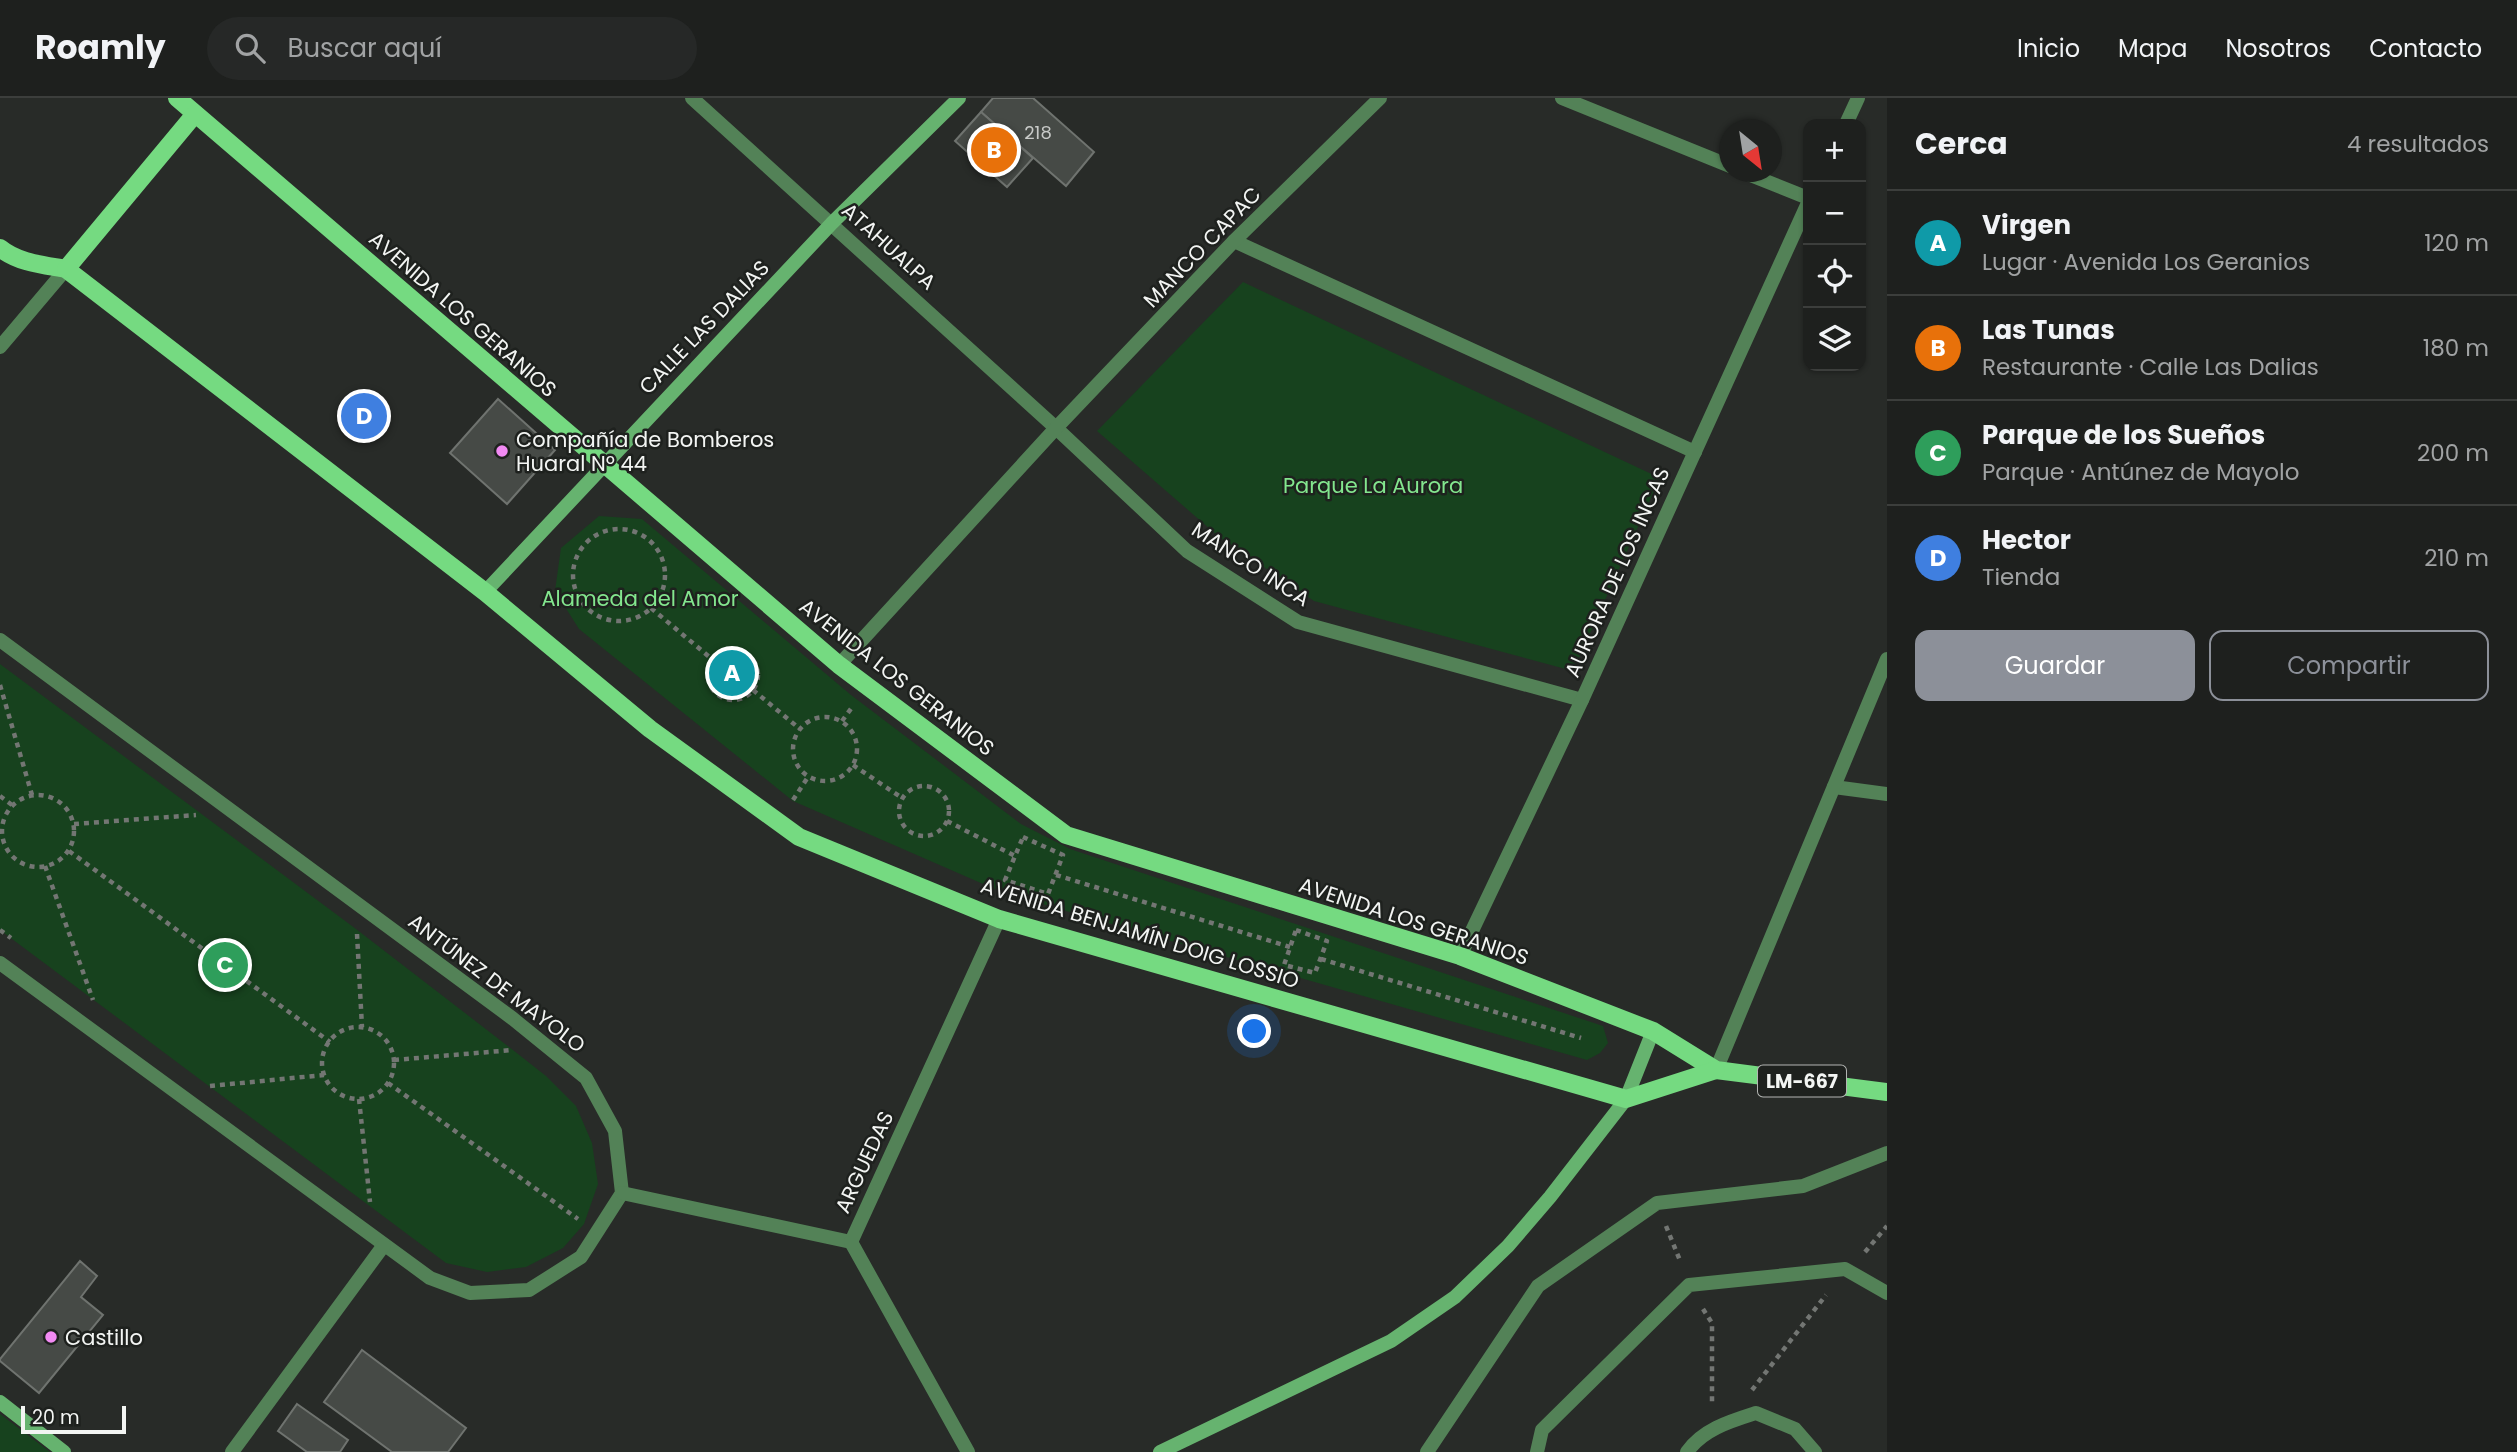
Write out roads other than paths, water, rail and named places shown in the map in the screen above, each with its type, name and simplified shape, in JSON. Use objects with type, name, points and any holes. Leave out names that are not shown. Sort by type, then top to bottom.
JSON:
[{"type":"main road","name":"AVENIDA LOS GERANIOS","points":[[177,98],[839,665],[1066,835],[1460,956],[1653,1031],[1716,1070],[1887,1092]]},
{"type":"main road","points":[[66,269],[195,114]]},
{"type":"main road","name":"AVENIDA BENJAMÍN DOIG LOSSIO","points":[[0,248],[7,254],[31,262],[66,269],[485,592],[650,729],[799,837],[999,919],[1626,1099]]},
{"type":"main road","name":"AVENIDA LOS GERANIOS","points":[[1626,1099],[1716,1070]]},
{"type":"street","name":"ATAHUALPA","points":[[692,98],[1056,428]]},
{"type":"street","name":"CALLE LAS DALIAS","points":[[485,592],[832,223],[959,98]]},
{"type":"street","name":"MANCO CAPAC","points":[[839,665],[1056,428],[1234,241],[1380,98]]},
{"type":"street","points":[[1562,98],[1719,162]]},
{"type":"street","points":[[1848,119],[1858,98]]},
{"type":"street","points":[[1766,182],[1803,198]]},
{"type":"street","name":"AURORA DE LOS INCAS","points":[[1460,956],[1583,700],[1803,211]]},
{"type":"street","points":[[1234,241],[1695,452]]},
{"type":"street","points":[[0,347],[66,269]]},
{"type":"street","name":"MANCO INCA","points":[[1056,428],[1187,551],[1298,622],[1583,700]]},
{"type":"street","name":"ANTÚNEZ DE MAYOLO","points":[[0,640],[512,1018],[586,1078],[615,1131],[622,1193]]},
{"type":"street","points":[[1716,1070],[1887,659]]},
{"type":"street","points":[[1834,787],[1887,793]]},
{"type":"street","name":"ARGUEDAS","points":[[968,1452],[851,1242],[999,919]]},
{"type":"street","points":[[0,963],[430,1278],[470,1293],[529,1290],[581,1257],[622,1193],[851,1242]]},
{"type":"street","points":[[1160,1452],[1391,1341],[1455,1297],[1508,1246],[1626,1099],[1653,1031]]},
{"type":"street","points":[[1427,1452],[1538,1286],[1657,1203],[1803,1186],[1887,1153]]},
{"type":"street","points":[[232,1452],[384,1245]]},
{"type":"street","points":[[1537,1452],[1542,1430],[1689,1285],[1846,1269],[1887,1293]]},
{"type":"street","points":[[0,1402],[64,1452]]},
{"type":"street","points":[[1687,1452],[1696,1440],[1725,1423],[1756,1413],[1796,1429],[1815,1452]]},
{"type":"place","name":"Las Tunas","points":[[994,150]]},
{"type":"place","name":"Hector","points":[[364,416]]},
{"type":"place","name":"Compañía de Bomberos Huaral Nº 44","points":[[502,451]]},
{"type":"place","name":"Virgen","points":[[732,673]]},
{"type":"place","name":"Parque de los Sueños","points":[[225,965]]},
{"type":"place","name":"Castillo","points":[[51,1337]]},
{"type":"park label","name":"Parque La Aurora","points":[[1373,485]]},
{"type":"park label","name":"Alameda del Amor","points":[[640,598]]}]
